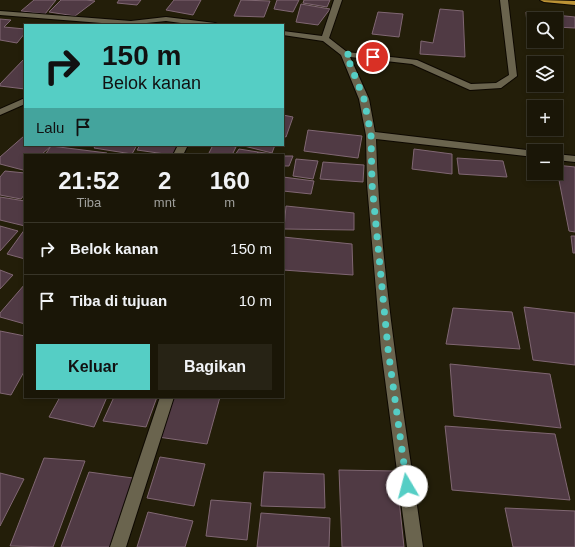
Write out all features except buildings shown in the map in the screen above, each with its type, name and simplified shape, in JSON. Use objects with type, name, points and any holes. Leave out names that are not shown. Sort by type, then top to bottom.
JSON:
[{"type":"highway","points":[[544,0],[575,4]]},
{"type":"street","points":[[325,39],[338,0]]},
{"type":"street","points":[[284,33],[325,39],[346,54],[414,62],[470,87],[498,86],[513,76],[505,19],[504,0]]},
{"type":"street","points":[[0,13],[130,24],[166,19],[207,24]]},
{"type":"street","points":[[346,54],[364,99],[371,135],[372,184],[388,349],[415,547]]},
{"type":"street","points":[[0,112],[24,101]]},
{"type":"street","points":[[371,135],[527,153]]},
{"type":"street","points":[[563,158],[575,159]]},
{"type":"street","points":[[118,547],[167,398]]},
{"type":"route","points":[[373,57],[346,54],[364,99],[371,135],[372,184],[388,349],[407,486]]}]
